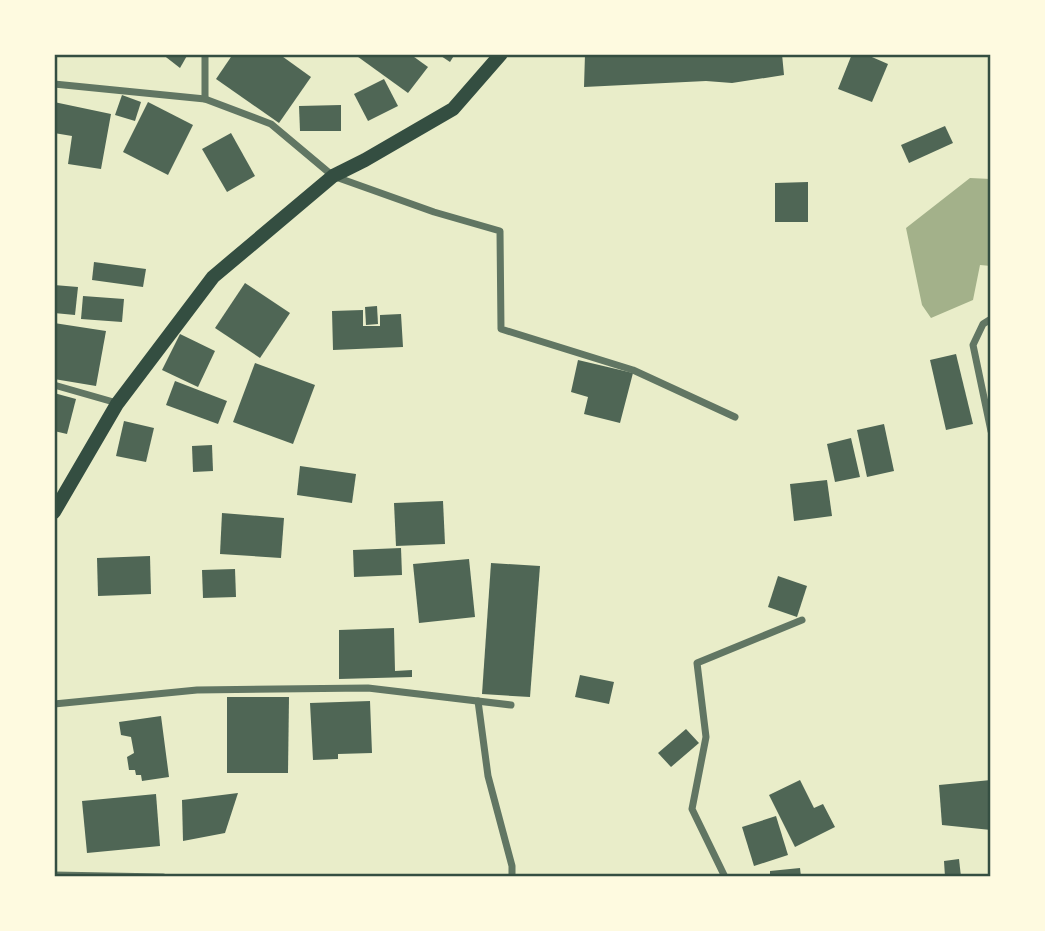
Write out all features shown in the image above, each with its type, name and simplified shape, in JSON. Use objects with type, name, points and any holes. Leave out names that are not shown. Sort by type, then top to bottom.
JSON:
[{"type":"main road","points":[[54,512],[117,404],[213,277],[333,176],[453,109],[501,54]]},
{"type":"street","points":[[205,54],[205,99]]},
{"type":"street","points":[[54,84],[205,99],[271,124],[333,176],[434,212],[500,231],[501,329],[633,370],[735,417]]},
{"type":"street","points":[[991,319],[983,324],[973,345],[991,431]]},
{"type":"street","points":[[54,385],[117,404]]},
{"type":"street","points":[[725,877],[692,809],[706,737],[697,663],[802,620]]},
{"type":"street","points":[[54,704],[197,690],[354,688],[511,705]]},
{"type":"street","points":[[478,701],[488,776],[512,866],[512,877]]},
{"type":"street","points":[[54,875],[161,877]]},
{"type":"shaded area","points":[[970,178],[991,179],[991,266],[980,265],[973,300],[931,318],[922,305],[906,228]]},
{"type":"building","points":[[162,54],[188,54],[180,68]]},
{"type":"building","points":[[233,54],[279,54],[311,77],[279,123],[216,79]]},
{"type":"building","points":[[354,54],[410,54],[428,67],[408,93]]},
{"type":"building","points":[[438,54],[455,54],[450,62]]},
{"type":"building","points":[[585,54],[782,54],[784,75],[732,83],[706,81],[584,87]]},
{"type":"building","points":[[852,54],[865,54],[888,64],[872,102],[838,89]]},
{"type":"building","points":[[384,79],[398,106],[368,121],[354,94]]},
{"type":"building","points":[[122,95],[141,102],[135,121],[115,115]]},
{"type":"building","points":[[54,102],[111,114],[101,169],[68,164],[72,136],[54,133]]},
{"type":"building","points":[[148,102],[193,125],[168,175],[123,152]]},
{"type":"building","points":[[341,105],[341,131],[300,131],[299,106]]},
{"type":"building","points":[[945,126],[953,143],[909,163],[901,145]]},
{"type":"building","points":[[231,133],[255,176],[227,192],[202,149]]},
{"type":"building","points":[[808,182],[808,222],[775,222],[775,183]]},
{"type":"building","points":[[94,262],[146,269],[143,287],[92,280]]},
{"type":"building","points":[[245,283],[290,313],[260,358],[215,328]]},
{"type":"building","points":[[54,285],[78,287],[75,315],[54,313]]},
{"type":"building","points":[[83,296],[124,299],[122,322],[81,319]]},
{"type":"building","points":[[377,306],[378,324],[366,325],[365,307]]},
{"type":"building","points":[[363,310],[363,326],[380,326],[380,315],[401,314],[403,347],[333,350],[332,311]]},
{"type":"building","points":[[54,323],[106,331],[96,386],[54,379]]},
{"type":"building","points":[[180,334],[215,351],[198,387],[162,370]]},
{"type":"building","points":[[956,354],[973,424],[946,430],[930,360]]},
{"type":"building","points":[[578,360],[633,373],[620,423],[584,414],[588,397],[571,392]]},
{"type":"building","points":[[255,363],[315,385],[293,444],[233,422]]},
{"type":"building","points":[[175,381],[227,401],[218,424],[166,405]]},
{"type":"building","points":[[54,393],[76,399],[67,434],[54,431]]},
{"type":"building","points":[[124,421],[154,428],[146,462],[116,456]]},
{"type":"building","points":[[884,424],[894,471],[867,477],[857,430]]},
{"type":"building","points":[[851,438],[860,477],[835,482],[827,444]]},
{"type":"building","points":[[212,445],[213,471],[193,472],[192,446]]},
{"type":"building","points":[[300,466],[356,474],[352,503],[297,495]]},
{"type":"building","points":[[827,480],[832,516],[794,521],[790,484]]},
{"type":"building","points":[[443,501],[445,544],[396,546],[394,503]]},
{"type":"building","points":[[222,513],[284,518],[281,558],[220,554]]},
{"type":"building","points":[[401,548],[402,575],[354,577],[353,550]]},
{"type":"building","points":[[150,556],[151,594],[98,596],[97,558]]},
{"type":"building","points":[[469,559],[475,617],[419,623],[413,564]]},
{"type":"building","points":[[491,563],[540,566],[530,697],[482,694]]},
{"type":"building","points":[[235,569],[236,597],[203,598],[202,570]]},
{"type":"building","points":[[778,576],[807,586],[797,617],[768,607]]},
{"type":"building","points":[[394,628],[395,671],[412,670],[412,677],[339,679],[339,630]]},
{"type":"building","points":[[580,675],[614,682],[609,704],[575,697]]},
{"type":"building","points":[[227,697],[289,697],[288,773],[227,773]]},
{"type":"building","points":[[370,701],[372,753],[338,754],[338,759],[313,760],[310,703]]},
{"type":"building","points":[[161,716],[169,777],[142,781],[141,775],[136,775],[135,770],[129,770],[127,757],[134,753],[131,737],[121,735],[119,722]]},
{"type":"building","points":[[686,729],[699,743],[671,767],[658,753]]},
{"type":"building","points":[[800,780],[814,808],[823,804],[835,827],[795,847],[769,795]]},
{"type":"building","points":[[991,780],[991,830],[942,825],[939,785]]},
{"type":"building","points":[[238,793],[225,833],[183,841],[182,800]]},
{"type":"building","points":[[156,794],[160,846],[87,853],[82,801]]},
{"type":"building","points":[[776,816],[788,855],[754,866],[742,827]]},
{"type":"building","points":[[959,859],[961,877],[945,877],[944,861]]},
{"type":"building","points":[[800,868],[801,877],[770,877],[770,871]]}]
